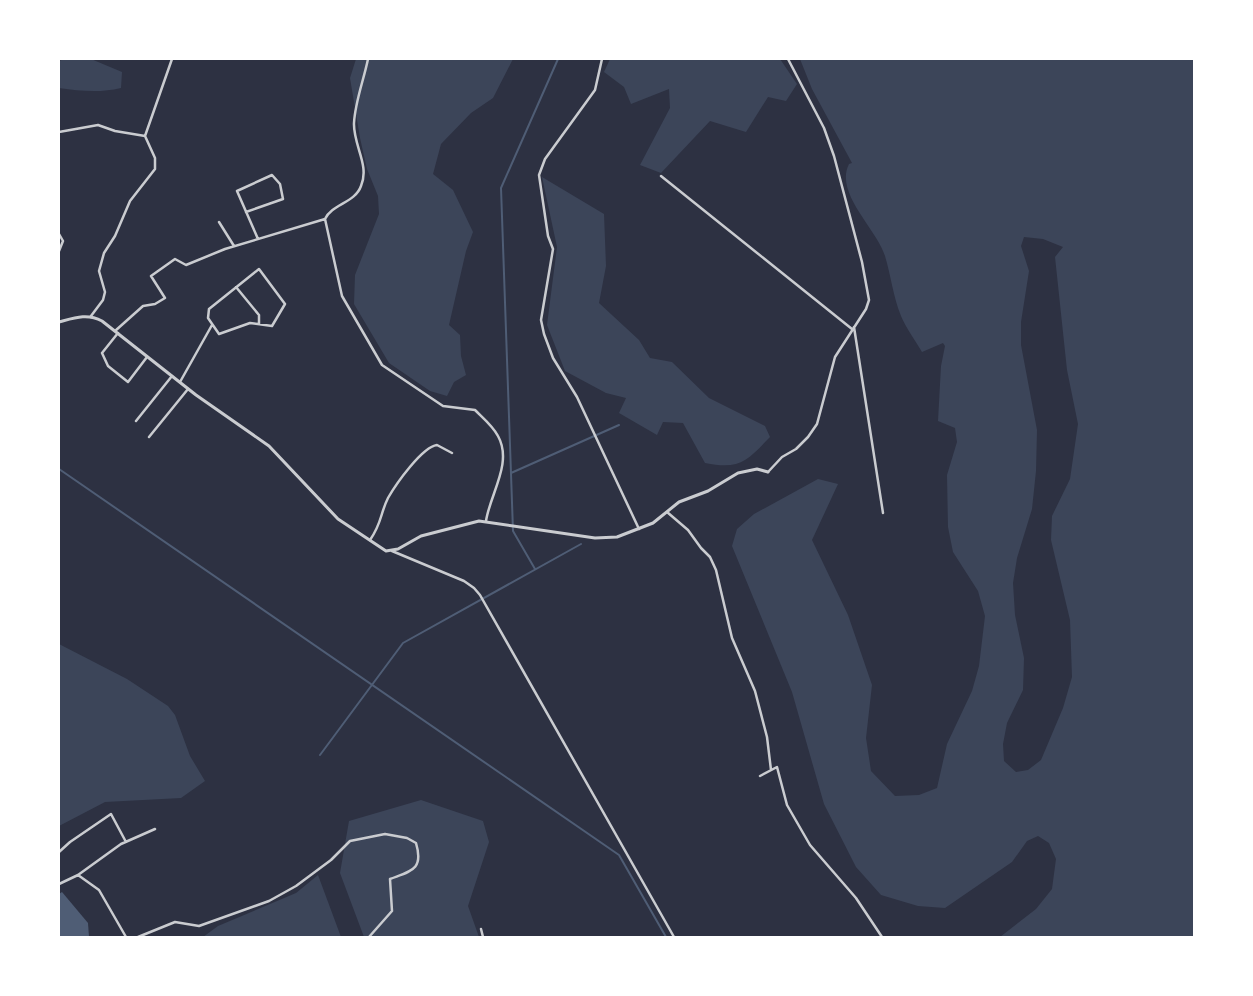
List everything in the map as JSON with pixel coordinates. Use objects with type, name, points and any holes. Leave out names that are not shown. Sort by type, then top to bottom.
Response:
[{"type":"street","points":[[91,316],[103,300],[104,292],[99,270],[104,253],[115,236],[130,202],[155,169],[155,158],[145,136],[172,59]]},
{"type":"street","points":[[148,357],[128,382],[108,366],[102,354],[116,332],[143,306],[155,304],[164,298],[151,276],[175,259],[186,265],[258,239],[325,219],[331,211],[352,199],[360,189],[364,180],[365,170],[356,144],[354,121],[368,59]]},
{"type":"street","points":[[602,59],[595,90],[545,159],[538,175],[548,236],[553,249],[541,320],[553,358],[577,397],[639,529]]},
{"type":"street","points":[[392,551],[421,536],[471,522],[486,521],[606,538],[630,534],[653,523],[679,502],[708,491],[738,473],[757,469],[768,472],[782,457],[796,449],[808,437],[817,424],[835,357],[868,304],[864,271],[834,156],[824,128],[788,59]]},
{"type":"street","points":[[59,132],[98,125],[115,132],[145,136]]},
{"type":"street","points":[[246,212],[283,199],[280,184],[272,175],[237,191],[246,212],[258,239]]},
{"type":"street","points":[[661,176],[853,327],[884,513]]},
{"type":"street","points":[[325,219],[342,296],[382,365],[443,406],[475,410],[498,434],[503,455],[503,466],[488,506],[486,521]]},
{"type":"street","points":[[219,222],[234,247]]},
{"type":"street","points":[[59,234],[62,241],[59,251]]},
{"type":"street","points":[[259,269],[284,304],[272,326],[259,324],[250,322],[219,334],[208,318],[208,309],[259,269]]},
{"type":"street","points":[[236,287],[259,315],[259,324]]},
{"type":"street","points":[[59,322],[82,316],[91,316],[102,321],[172,376],[268,446],[338,519],[380,549],[392,551],[464,580],[474,588],[480,595],[674,937]]},
{"type":"street","points":[[180,382],[212,325]]},
{"type":"street","points":[[136,421],[172,376]]},
{"type":"street","points":[[149,437],[188,388]]},
{"type":"street","points":[[369,541],[380,524],[387,500],[393,490],[427,449],[437,445],[452,454]]},
{"type":"street","points":[[667,512],[688,530],[701,548],[710,556],[716,570],[732,638],[755,691],[767,737],[772,770]]},
{"type":"street","points":[[760,776],[777,767],[787,804],[810,845],[856,898],[882,937]]},
{"type":"street","points":[[59,852],[70,842],[111,814],[126,842]]},
{"type":"street","points":[[59,884],[78,875],[126,842],[155,829]]},
{"type":"street","points":[[138,937],[175,922],[199,926],[268,901],[296,886],[332,860],[350,840],[386,834],[406,838],[416,843],[418,858],[416,868],[411,872],[390,879],[392,911],[369,937]]},
{"type":"street","points":[[78,875],[98,890],[126,937]]},
{"type":"street","points":[[481,929],[483,937]]},
{"type":"shaded area","points":[[64,59],[91,59],[122,72],[121,88],[106,91],[90,91],[59,88],[59,61]]},
{"type":"shaded area","points":[[356,59],[513,59],[493,98],[471,113],[441,144],[433,174],[453,190],[473,232],[466,251],[449,325],[460,335],[461,356],[466,375],[454,382],[447,396],[430,391],[389,363],[354,304],[355,275],[379,214],[378,196],[367,169],[350,78]]},
{"type":"shaded area","points":[[610,59],[780,59],[797,84],[786,101],[768,97],[746,132],[710,121],[661,173],[640,165],[670,108],[669,89],[631,104],[624,87],[604,72]]},
{"type":"shaded area","points":[[800,59],[1194,59],[1194,937],[1000,937],[1036,909],[1052,889],[1056,859],[1049,843],[1038,836],[1027,841],[1012,862],[945,908],[918,906],[881,895],[856,867],[824,804],[792,692],[732,546],[737,529],[754,514],[818,479],[838,484],[812,540],[848,615],[872,685],[866,738],[871,771],[895,796],[919,795],[937,788],[947,744],[972,691],[979,666],[985,616],[978,591],[953,552],[948,527],[947,475],[957,442],[955,428],[938,421],[941,366],[945,346],[943,343],[922,352],[903,320],[881,245],[858,211],[847,187],[846,175],[849,164],[852,163],[812,89]],"holes":[[[1024,237],[1043,239],[1063,247],[1055,257],[1067,370],[1078,424],[1070,479],[1052,516],[1051,540],[1070,620],[1072,677],[1063,708],[1041,760],[1028,770],[1016,772],[1004,761],[1003,744],[1007,723],[1023,690],[1024,658],[1015,615],[1013,583],[1017,558],[1032,509],[1036,471],[1037,430],[1021,345],[1021,322],[1029,271],[1021,246]]]},
{"type":"shaded area","points":[[542,177],[604,214],[606,266],[599,303],[639,340],[650,358],[672,362],[709,398],[765,426],[770,437],[749,458],[742,462],[727,465],[705,463],[683,423],[663,422],[657,435],[619,413],[626,398],[606,393],[565,371],[547,325],[557,247]]},
{"type":"shaded area","points":[[59,644],[127,679],[168,706],[175,715],[190,756],[205,781],[181,798],[105,802],[59,826]]},
{"type":"shaded area","points":[[421,800],[483,821],[489,842],[468,906],[479,937],[364,937],[340,873],[349,821]]},
{"type":"shaded area","points":[[318,875],[341,937],[203,937],[218,926],[296,893]]},
{"type":"shaded area","points":[[62,892],[88,923],[89,937],[59,937],[59,894]]},
{"type":"waterway","points":[[535,569],[513,531],[501,188],[558,59]]},
{"type":"waterway","points":[[511,473],[619,425]]},
{"type":"waterway","points":[[59,469],[619,855],[666,937]]},
{"type":"waterway","points":[[320,755],[403,643],[581,544]]}]
